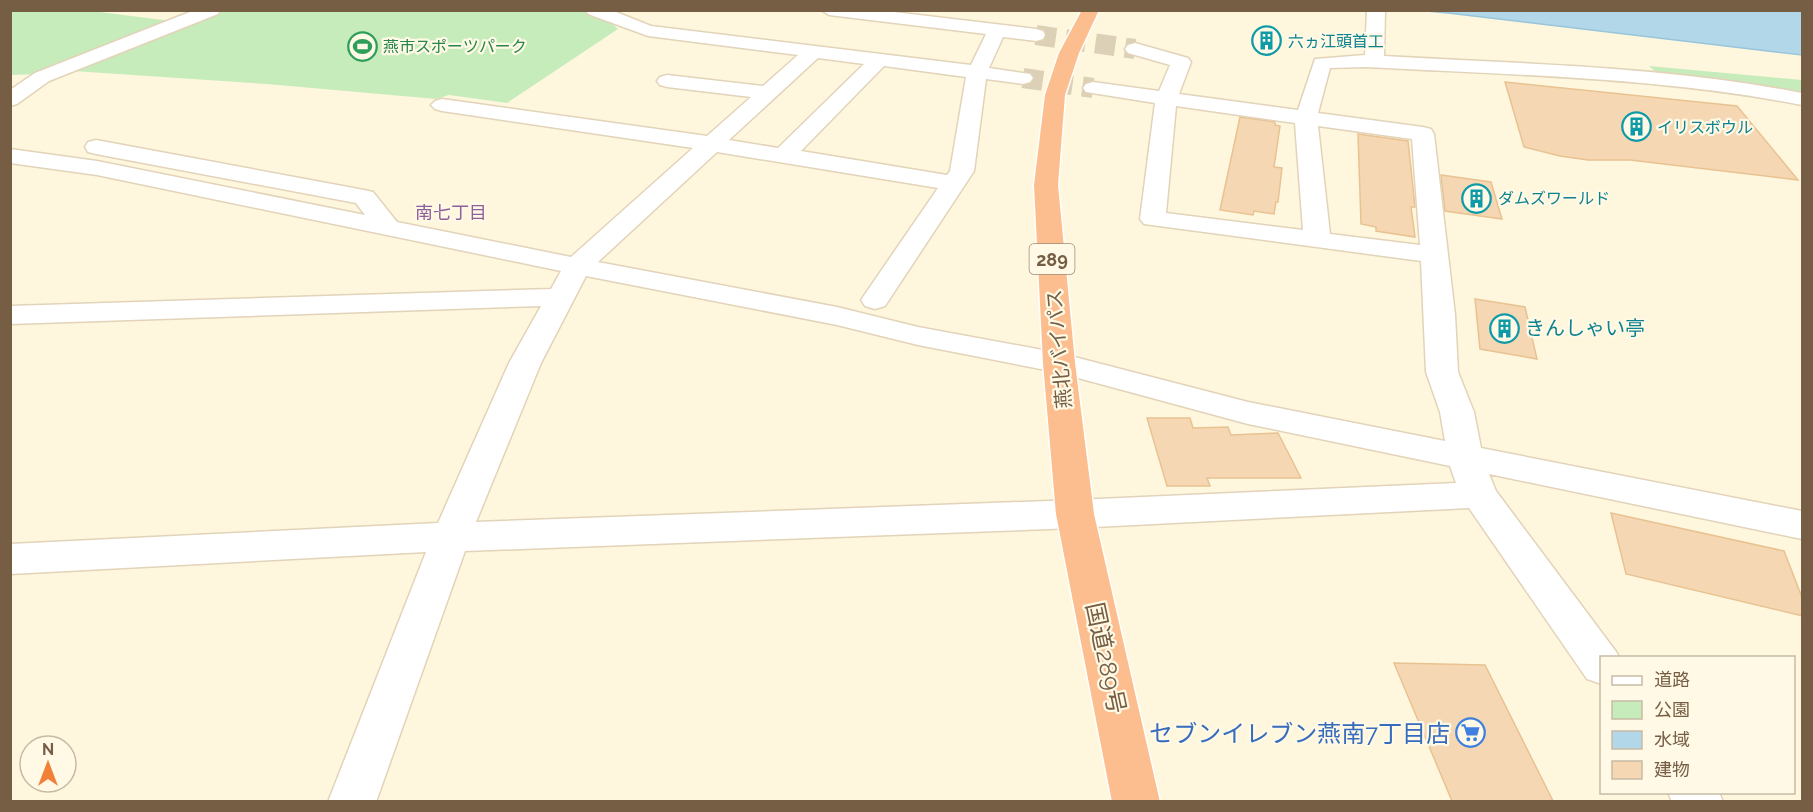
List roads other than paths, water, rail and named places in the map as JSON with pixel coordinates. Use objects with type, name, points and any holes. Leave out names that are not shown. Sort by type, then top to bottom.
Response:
[{"type":"highway","name":"燕北バイパス","points":[[1075,514],[1059,363],[1046,185],[1055,94],[1069,53],[1091,10]]},
{"type":"highway","name":"国道289号","points":[[1075,514],[1136,801]]},
{"type":"street","points":[[10,100],[42,77],[213,10]]},
{"type":"street","points":[[594,10],[648,31],[1023,78]]},
{"type":"street","points":[[829,10],[1036,35]]},
{"type":"street","points":[[1374,62],[1376,10]]},
{"type":"street","points":[[875,300],[962,171],[977,73],[997,30]]},
{"type":"street","points":[[1135,49],[1180,62],[1166,99],[1153,219],[1434,255]]},
{"type":"street","points":[[352,801],[451,537],[525,363],[577,266],[812,53]]},
{"type":"street","points":[[783,156],[878,61]]},
{"type":"street","points":[[1317,240],[1306,119],[1322,63],[1374,62],[1678,80],[1740,87],[1803,99]]},
{"type":"street","points":[[667,81],[768,93]]},
{"type":"street","points":[[1093,88],[1423,134],[1442,372],[1457,412],[1465,458],[1479,495],[1600,663]]},
{"type":"street","points":[[442,105],[712,144],[953,183]]},
{"type":"street","points":[[10,138],[123,150],[364,197],[389,228]]},
{"type":"street","points":[[10,156],[97,168],[577,266],[837,316],[918,336],[1059,363],[1248,413],[1803,525]]},
{"type":"street","points":[[10,175],[111,192],[311,235],[389,228]]},
{"type":"street","points":[[10,315],[560,297]]},
{"type":"street","points":[[10,559],[451,537],[1075,514],[1479,495]]},
{"type":"water","points":[[1426,11],[1802,11],[1802,55],[1448,13]]},
{"type":"tunnel","points":[[1036,35],[1135,49]]},
{"type":"tunnel","points":[[1023,78],[1093,88]]},
{"type":"place","name":"六ヵ江頭首工","points":[[1267,41]]},
{"type":"place","name":"燕市スポーツパーク","points":[[362,46]]},
{"type":"place","name":"イリスボウル","points":[[1636,127]]},
{"type":"place","name":"ダムズワールド","points":[[1477,198]]},
{"type":"place","name":"きんしゃい亭","points":[[1504,328]]},
{"type":"place","name":"セブンイレブン燕南7丁目店","points":[[1471,733]]},
{"type":"district","name":"南七丁目","points":[[451,212]]}]
